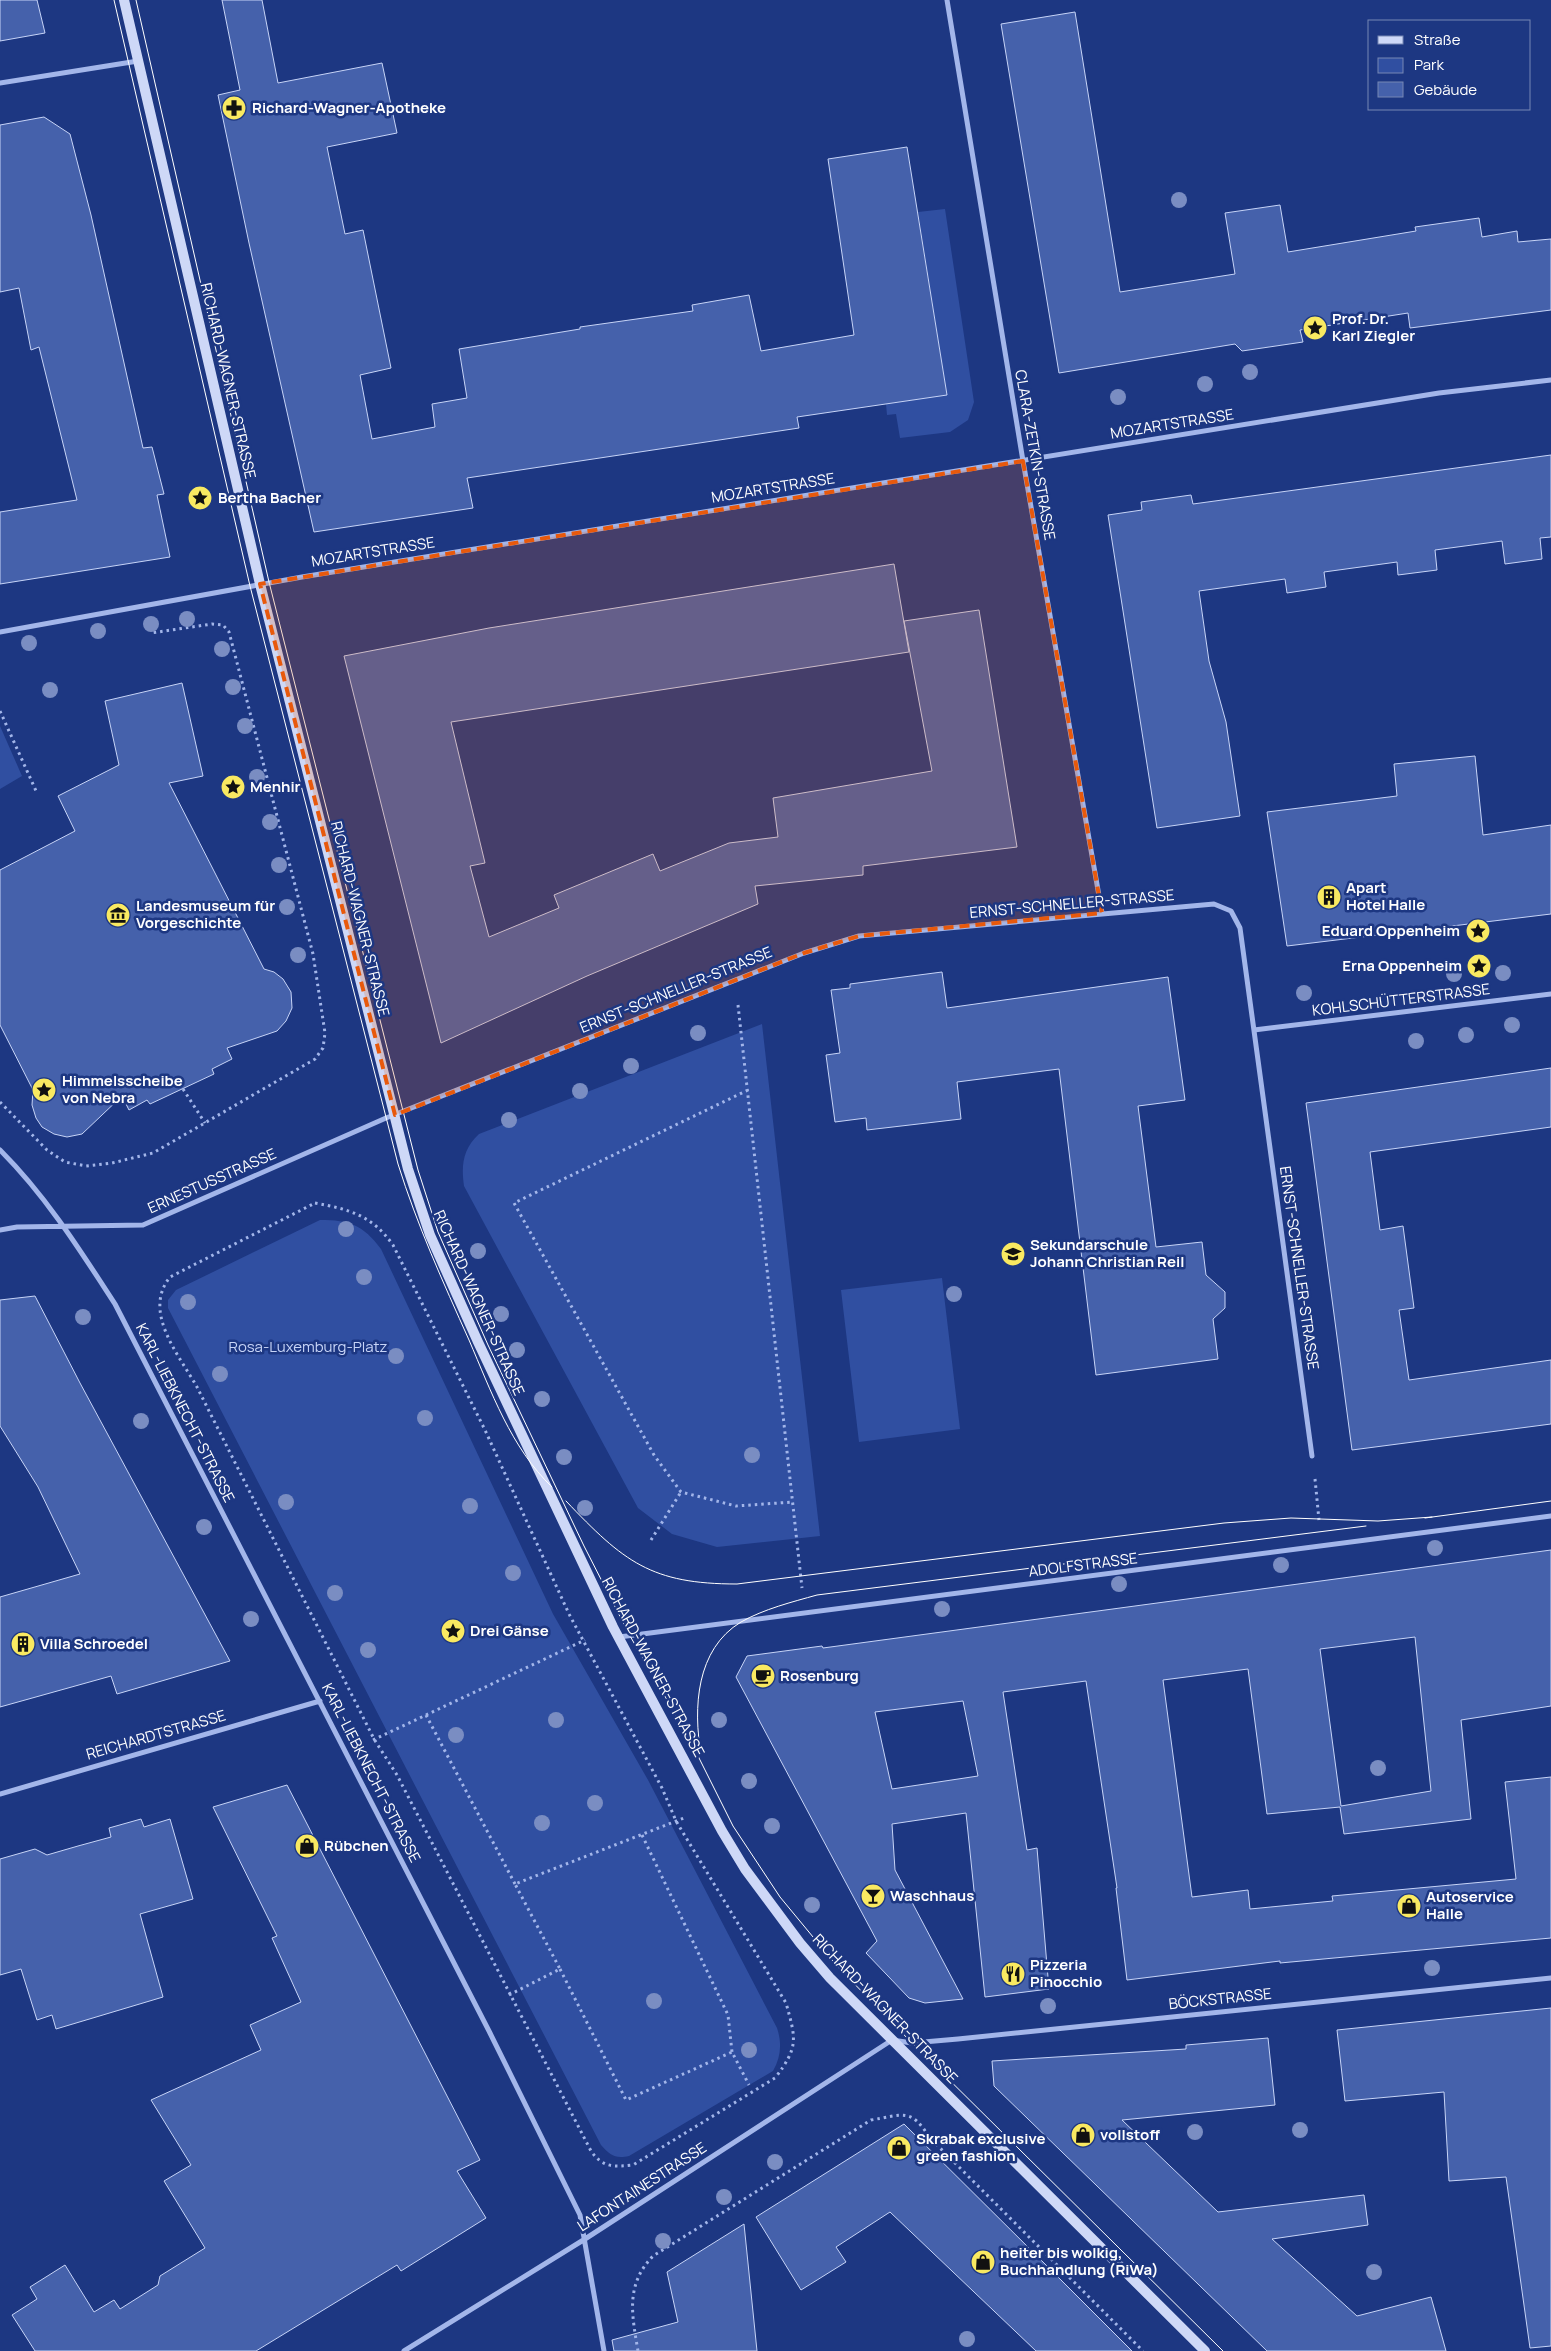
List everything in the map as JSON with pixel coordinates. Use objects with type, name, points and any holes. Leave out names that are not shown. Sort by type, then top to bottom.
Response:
[{"type":"street","name":"RICHARD-WAGNER-STRASSE","points":[[124,0],[260,584],[408,1169],[430,1235],[478,1342],[618,1637],[745,1869],[800,1943],[830,1978],[1205,2351]]},
{"type":"street","name":"CLARA-ZETKIN-STRASSE","points":[[947,0],[1023,461],[1102,913]]},
{"type":"street","points":[[0,83],[138,60]]},
{"type":"street","name":"MOZARTSTRASSE","points":[[0,632],[260,584],[1438,393],[1551,380]]},
{"type":"street","name":"ERNST-SCHNELLER-STRASSE","points":[[395,1115],[804,953],[858,936],[1214,904],[1231,910],[1240,928],[1312,1456]]},
{"type":"street","name":"KOHLSCHÜTTERSTRASSE","points":[[1254,1030],[1551,994]]},
{"type":"street","name":"ERNESTUSSTRASSE","points":[[0,1230],[144,1225],[395,1115]]},
{"type":"street","name":"KARL-LIEBKNECHT-STRASSE","points":[[0,1150],[18,1168],[65,1227],[114,1304],[490,2033],[580,2215],[604,2351]]},
{"type":"street","name":"ADOLFSTRASSE","points":[[618,1637],[1551,1516]]},
{"type":"street","name":"REICHARDTSTRASSE","points":[[0,1794],[320,1701]]},
{"type":"street","name":"BÖCKSTRASSE","points":[[892,2040],[912,2043],[939,2041],[1551,1978]]},
{"type":"street","name":"LAFONTAINESTRASSE","points":[[404,2351],[584,2239],[892,2040]]},
{"type":"path","points":[[0,1102],[47,1150],[65,1162],[86,1166],[153,1153],[315,1059],[323,1048],[325,1033],[313,954],[230,635]]},
{"type":"path","points":[[0,711],[37,793]]},
{"type":"path","points":[[735,980],[806,1614]]},
{"type":"path","points":[[183,1089],[205,1122]]},
{"type":"path","points":[[748,1090],[514,1203],[654,1455],[681,1492],[736,1506],[793,1502]]},
{"type":"path","points":[[314,1203],[364,1216],[384,1232],[392,1245],[485,1430],[569,1614],[662,1788],[676,1821],[786,2003],[795,2035],[790,2059],[775,2078],[633,2165],[614,2167],[598,2161],[591,2151],[551,2070],[509,1995],[401,1783],[374,1739],[201,1395],[166,1333],[161,1320],[159,1302],[161,1287],[170,1277],[314,1203]]},
{"type":"path","points":[[1312,1456],[1323,1546]]},
{"type":"path","points":[[651,1540],[681,1492]]},
{"type":"path","points":[[346,1753],[613,1627]]},
{"type":"path","points":[[426,1715],[516,1884],[626,2100],[732,2052]]},
{"type":"path","points":[[516,1884],[710,1808]]},
{"type":"path","points":[[642,1835],[728,2016],[732,2052],[749,2085]]},
{"type":"path","points":[[509,1995],[560,1969]]},
{"type":"path","points":[[638,2351],[631,2311],[632,2298],[645,2264],[653,2256],[871,2120],[902,2115],[913,2116],[920,2122],[936,2144],[1143,2351]]},
{"type":"highlighted area","points":[[1023,461],[1102,913],[859,936],[804,953],[395,1115],[260,584]]},
{"type":"green space","points":[[945,209],[974,402],[968,420],[950,432],[900,438],[896,414],[887,415],[886,404],[947,395],[918,212]]},
{"type":"green space","points":[[0,726],[22,776],[0,789]]},
{"type":"green space","points":[[762,1024],[820,1536],[717,1547],[672,1534],[638,1508],[464,1186],[463,1164],[469,1146],[479,1134]]},
{"type":"green space","name":"Rosa-Luxemburg-Platz","points":[[320,1220],[340,1221],[362,1229],[381,1249],[553,1614],[648,1780],[777,2028],[780,2050],[773,2071],[629,2156],[620,2157],[613,2155],[601,2145],[168,1308],[168,1300],[176,1290]]},
{"type":"green space","points":[[942,1278],[960,1429],[859,1442],[841,1290]]},
{"type":"building","points":[[0,0],[37,0],[45,33],[0,41]]},
{"type":"building","points":[[222,0],[262,0],[278,83],[382,63],[397,133],[327,147],[345,234],[363,230],[391,368],[360,375],[372,439],[435,427],[432,404],[467,398],[459,349],[580,329],[580,327],[693,311],[692,305],[749,295],[761,351],[854,335],[828,159],[907,147],[947,395],[797,417],[799,428],[467,478],[473,508],[314,532],[218,95],[240,90]]},
{"type":"building","points":[[1075,12],[1120,292],[1235,274],[1225,213],[1280,205],[1288,252],[1416,231],[1415,227],[1479,218],[1482,237],[1517,231],[1518,242],[1551,239],[1551,310],[1410,328],[1408,313],[1300,330],[1303,342],[1242,351],[1235,344],[1059,373],[1001,24]]},
{"type":"building","points":[[44,117],[70,134],[91,215],[143,448],[152,447],[164,494],[157,495],[170,557],[0,584],[0,512],[77,500],[39,347],[31,350],[19,288],[0,292],[0,125]]},
{"type":"building","points":[[1551,455],[1551,537],[1540,538],[1542,559],[1505,564],[1502,541],[1435,550],[1437,570],[1398,575],[1397,562],[1324,572],[1326,587],[1287,593],[1285,579],[1199,591],[1209,661],[1226,722],[1240,816],[1157,828],[1108,515],[1142,510],[1141,502],[1191,495],[1193,504]]},
{"type":"building","points":[[894,564],[909,652],[451,722],[485,863],[470,866],[489,937],[559,908],[554,895],[653,854],[660,871],[729,843],[778,837],[773,798],[932,771],[904,621],[979,610],[1017,847],[863,866],[863,875],[755,886],[758,904],[587,976],[441,1043],[344,656],[489,628]]},
{"type":"building","name":"Landesmuseum für Vorgeschichte","points":[[182,683],[203,776],[169,783],[264,969],[274,972],[283,979],[291,992],[292,1008],[286,1021],[277,1031],[227,1048],[232,1059],[212,1069],[214,1074],[150,1104],[147,1100],[129,1110],[122,1096],[82,1134],[67,1137],[54,1134],[42,1127],[36,1118],[32,1105],[33,1090],[0,1025],[0,870],[75,831],[58,796],[119,765],[105,701]]},
{"type":"building","points":[[1475,756],[1483,835],[1551,825],[1551,914],[1287,946],[1267,812],[1397,796],[1394,764]]},
{"type":"building","points":[[942,972],[947,1008],[1168,977],[1185,1100],[1138,1106],[1156,1247],[1202,1242],[1206,1275],[1225,1292],[1225,1308],[1213,1319],[1218,1359],[1096,1375],[1059,1069],[957,1082],[961,1119],[867,1130],[866,1118],[835,1122],[826,1055],[840,1053],[831,990],[850,988],[850,984]]},
{"type":"building","points":[[1551,1068],[1551,1127],[1370,1152],[1380,1230],[1403,1226],[1414,1308],[1399,1310],[1409,1380],[1551,1360],[1551,1424],[1352,1450],[1306,1103]]},
{"type":"building","points":[[35,1296],[230,1661],[117,1694],[111,1676],[0,1707],[0,1597],[80,1574],[38,1487],[0,1426],[0,1300]]},
{"type":"building","points":[[1551,1550],[1551,1706],[1461,1720],[1471,1819],[1344,1834],[1340,1807],[1267,1814],[1248,1669],[1163,1680],[1192,1897],[1248,1890],[1250,1909],[1333,1901],[1332,1896],[1516,1879],[1505,1782],[1551,1777],[1551,1938],[1280,1963],[1280,1961],[1127,1980],[1117,1888],[1086,1681],[1003,1692],[1027,1850],[1037,1848],[1049,1989],[985,1997],[966,1813],[892,1824],[895,1870],[963,1999],[925,2003],[909,1998],[866,1953],[877,1941],[736,1677],[747,1656],[822,1646],[823,1648]],"holes":[[[1415,1637],[1431,1791],[1341,1806],[1320,1649]],[[963,1701],[978,1776],[892,1789],[875,1712]]]},
{"type":"building","points":[[287,1785],[480,2160],[457,2171],[486,2218],[401,2271],[397,2265],[256,2351],[35,2351],[12,2315],[37,2299],[30,2287],[65,2265],[94,2312],[114,2300],[120,2309],[158,2285],[160,2276],[205,2248],[164,2181],[191,2165],[151,2100],[261,2050],[250,2025],[301,2002],[272,1938],[277,1936],[213,1807]]},
{"type":"building","points":[[141,1819],[144,1827],[170,1819],[193,1899],[140,1914],[163,1997],[56,2029],[52,2015],[37,2020],[21,1969],[0,1975],[0,1859],[35,1849],[47,1855],[111,1837],[109,1828]]},
{"type":"building","points":[[1551,2008],[1551,2346],[1530,2348],[1506,2177],[1449,2181],[1444,2092],[1345,2101],[1337,2030]]},
{"type":"building","points":[[1268,2038],[1275,2105],[1122,2120],[1218,2212],[1364,2195],[1368,2225],[1272,2239],[1357,2316],[1431,2297],[1446,2351],[1267,2351],[994,2086],[992,2061],[1186,2049],[1186,2045]]},
{"type":"building","points":[[904,2124],[1132,2351],[1036,2351],[890,2212],[836,2247],[846,2262],[801,2290],[756,2217]]},
{"type":"building","points":[[744,2224],[757,2351],[614,2351],[612,2340],[678,2322],[667,2272]]},
{"type":"tram line","points":[[114,0],[250,586],[398,1164],[413,1209],[431,1253],[503,1418],[525,1455],[552,1487]]},
{"type":"tram line","points":[[136,0],[269,582],[418,1170],[438,1232],[488,1345],[584,1546],[630,1636],[688,1736],[733,1826],[780,1897],[837,1966],[912,2043],[1223,2351]]},
{"type":"tram line","points":[[566,1501],[605,1540],[641,1565],[660,1574],[682,1580],[737,1584],[1224,1523],[1291,1518],[1378,1521],[1432,1517]]},
{"type":"tram line","points":[[1425,1518],[1551,1501]]},
{"type":"tram line","points":[[701,1754],[698,1699],[706,1664],[726,1634],[741,1622],[778,1606],[817,1595],[1366,1526]]},
{"type":"place","name":"Richard-Wagner-Apotheke","points":[[234,108]]},
{"type":"place","name":"Prof. Dr. Karl Ziegler","points":[[1315,328]]},
{"type":"place","name":"Bertha Bacher","points":[[200,498]]},
{"type":"place","name":"Menhir","points":[[233,787]]},
{"type":"place","name":"Apart Hotel Halle","points":[[1329,897]]},
{"type":"place","name":"Landesmuseum für Vorgeschichte","points":[[118,915]]},
{"type":"place","name":"Eduard Oppenheim","points":[[1478,931]]},
{"type":"place","name":"Erna Oppenheim","points":[[1479,966]]},
{"type":"place","name":"Himmelsscheibe von Nebra","points":[[44,1090]]},
{"type":"place","name":"Sekundarschule Johann Christian Reil","points":[[1013,1254]]},
{"type":"place","name":"Drei Gänse","points":[[453,1631]]},
{"type":"place","name":"Villa Schroedel","points":[[23,1644]]},
{"type":"place","name":"Rosenburg","points":[[763,1676]]},
{"type":"place","name":"Rübchen","points":[[307,1846]]},
{"type":"place","name":"Waschhaus","points":[[873,1896]]},
{"type":"place","name":"Autoservice Halle","points":[[1409,1906]]},
{"type":"place","name":"Pizzeria Pinocchio","points":[[1013,1974]]},
{"type":"place","name":"vollstoff","points":[[1083,2135]]},
{"type":"place","name":"Skrabak exclusive green fashion","points":[[899,2148]]},
{"type":"place","name":"heiter bis wolkig, Buchhandlung (RiWa)","points":[[983,2262]]}]
